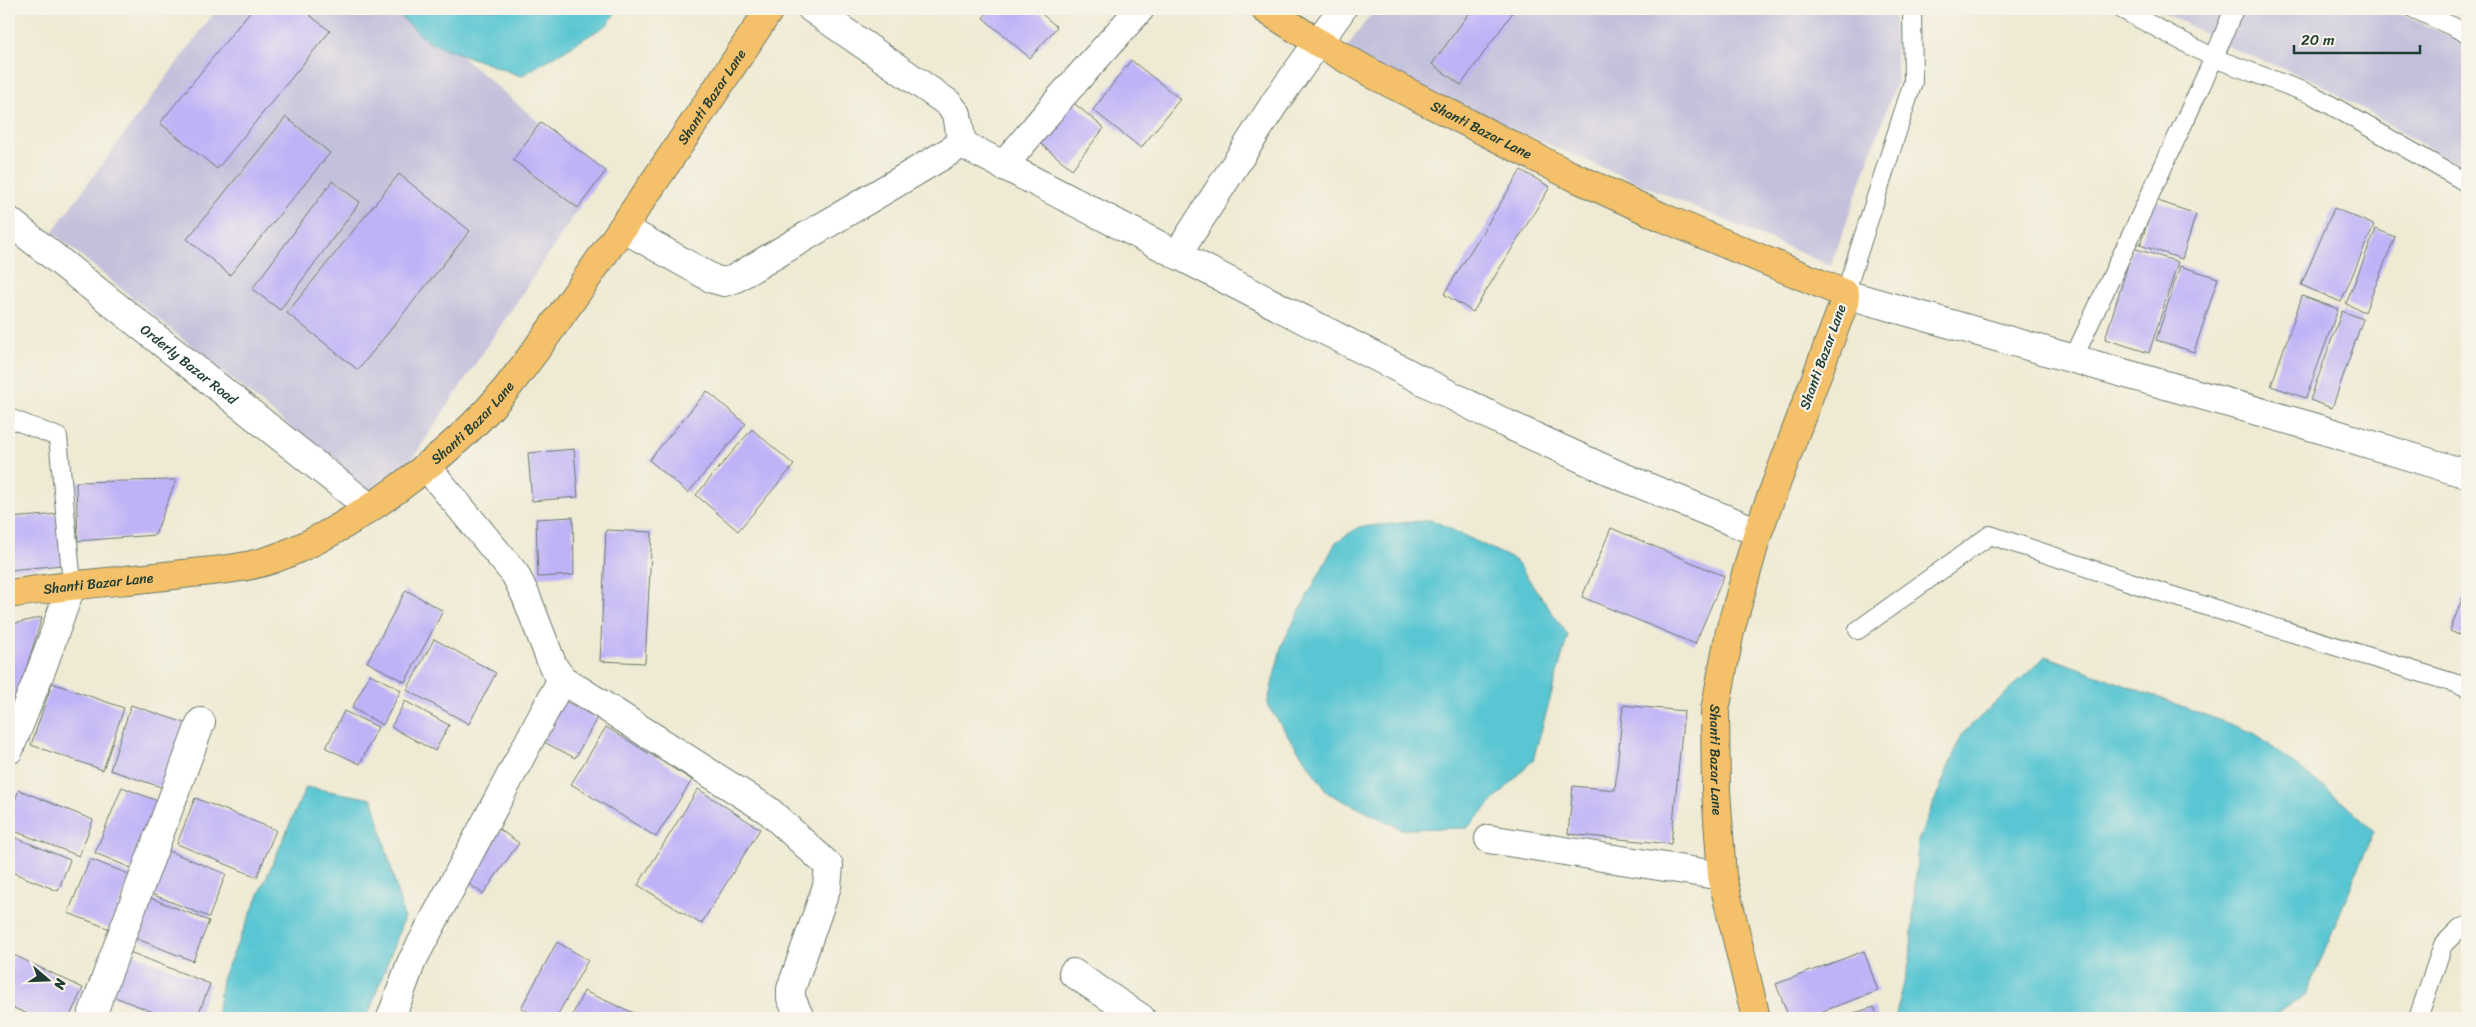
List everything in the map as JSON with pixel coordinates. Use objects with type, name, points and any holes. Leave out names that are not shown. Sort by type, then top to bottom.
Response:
[{"type":"main road","name":"Shanti Bazar Lane","points":[[9,594],[72,584],[227,569],[271,560],[318,540],[370,508],[426,466],[467,430],[505,390],[623,228],[770,9]]},
{"type":"main road","name":"Shanti Bazar Lane","points":[[1266,9],[1316,42],[1452,116],[1568,174],[1664,218],[1845,294],[1844,303],[1758,532],[1730,631],[1715,711],[1716,792],[1722,876],[1756,1018]]},
{"type":"street","points":[[812,9],[948,104],[957,114],[962,144]]},
{"type":"street","points":[[1003,166],[1061,97],[1140,9]]},
{"type":"street","points":[[1177,255],[1316,42],[1342,9]]},
{"type":"street","points":[[623,228],[713,279],[724,282],[734,279],[962,144]]},
{"type":"street","points":[[962,144],[1507,424],[1618,475],[1758,532]]},
{"type":"street","name":"Orderly Bazar Road","points":[[9,220],[370,508]]},
{"type":"street","points":[[1845,294],[2467,474]]},
{"type":"street","points":[[426,466],[515,574],[526,596],[553,666],[562,680],[769,811],[829,866],[827,886],[791,989],[790,998],[800,1018]]},
{"type":"street","points":[[9,750],[42,668],[72,584]]},
{"type":"street","points":[[390,1018],[411,963],[562,680]]},
{"type":"street","points":[[91,1018],[201,722]]},
{"type":"street","points":[[1488,839],[1722,876]]},
{"type":"street","points":[[1073,973],[1141,1018]]},
{"type":"lane","points":[[1845,294],[1913,82],[1912,9]]},
{"type":"lane","points":[[2121,9],[2214,58],[2313,95],[2467,183]]},
{"type":"lane","points":[[2073,359],[2214,58],[2234,9]]},
{"type":"lane","points":[[2414,9],[2467,33]]},
{"type":"lane","points":[[9,418],[58,438],[72,584]]},
{"type":"lane","points":[[1858,630],[1990,536],[2154,590],[2467,687]]},
{"type":"lane","points":[[2418,1018],[2443,945],[2460,928],[2467,926]]},
{"type":"shaded area","points":[[217,9],[406,9],[601,175],[383,503],[52,232]]},
{"type":"shaded area","points":[[1375,9],[1894,9],[1897,80],[1831,266],[1341,55]]},
{"type":"shaded area","points":[[2158,9],[2389,9],[2467,44],[2467,171],[2317,82],[2238,51]]},
{"type":"water","points":[[393,9],[618,9],[607,25],[521,76],[428,42]]},
{"type":"water","points":[[1432,520],[1515,560],[1568,635],[1533,760],[1467,828],[1401,829],[1328,793],[1267,705],[1282,644],[1336,542],[1359,527]]},
{"type":"water","points":[[2046,656],[2254,733],[2340,800],[2374,831],[2306,995],[2270,1018],[1895,1018],[1910,960],[1918,841],[1962,734]]},
{"type":"water","points":[[306,787],[373,799],[404,918],[367,1018],[217,1018],[222,979]]},
{"type":"building","points":[[252,9],[302,9],[330,31],[217,169],[160,123]]},
{"type":"building","points":[[990,9],[1036,9],[1057,27],[1030,58],[983,18]]},
{"type":"building","points":[[1472,9],[1508,9],[1513,12],[1461,85],[1432,64]]},
{"type":"building","points":[[1131,60],[1180,99],[1141,148],[1093,110]]},
{"type":"building","points":[[1070,100],[1104,128],[1072,169],[1037,141]]},
{"type":"building","points":[[286,117],[330,153],[230,275],[187,239]]},
{"type":"building","points":[[541,122],[606,171],[578,208],[513,160]]},
{"type":"building","points":[[1521,170],[1550,187],[1473,312],[1444,294]]},
{"type":"building","points":[[399,174],[470,231],[358,370],[287,313]]},
{"type":"building","points":[[332,181],[360,202],[280,310],[252,289]]},
{"type":"building","points":[[2155,200],[2196,214],[2182,259],[2140,245]]},
{"type":"building","points":[[2334,208],[2374,225],[2341,302],[2301,285]]},
{"type":"building","points":[[2376,229],[2395,237],[2365,312],[2346,304]]},
{"type":"building","points":[[2133,248],[2178,262],[2149,353],[2105,339]]},
{"type":"building","points":[[2180,266],[2218,278],[2194,352],[2156,340]]},
{"type":"building","points":[[2302,296],[2338,309],[2306,398],[2271,386]]},
{"type":"building","points":[[2342,311],[2363,319],[2332,408],[2310,400]]},
{"type":"building","points":[[707,391],[746,424],[688,493],[649,460]]},
{"type":"building","points":[[752,429],[794,465],[738,531],[696,495]]},
{"type":"building","points":[[574,449],[578,497],[532,501],[528,453]]},
{"type":"building","points":[[176,480],[155,535],[78,541],[76,482]]},
{"type":"building","points":[[59,514],[63,565],[9,570],[9,518]]},
{"type":"building","points":[[573,517],[574,575],[538,577],[536,519]]},
{"type":"building","points":[[1611,528],[1724,576],[1695,644],[1582,597]]},
{"type":"building","points":[[606,530],[652,532],[645,663],[600,661]]},
{"type":"building","points":[[2467,586],[2467,638],[2450,631]]},
{"type":"building","points":[[406,590],[443,611],[405,682],[367,662]]},
{"type":"building","points":[[42,617],[13,712],[9,711],[9,625]]},
{"type":"building","points":[[434,639],[496,673],[469,724],[407,690]]},
{"type":"building","points":[[370,674],[401,690],[383,725],[352,708]]},
{"type":"building","points":[[52,683],[124,708],[103,770],[31,745]]},
{"type":"building","points":[[560,698],[597,718],[575,758],[538,739]]},
{"type":"building","points":[[405,701],[449,725],[435,751],[391,727]]},
{"type":"building","points":[[131,705],[191,725],[170,790],[110,770]]},
{"type":"building","points":[[1623,705],[1684,711],[1671,844],[1568,834],[1573,786],[1615,790]]},
{"type":"building","points":[[344,711],[378,727],[360,764],[326,748]]},
{"type":"building","points":[[606,727],[692,780],[656,837],[571,784]]},
{"type":"building","points":[[122,787],[165,804],[138,871],[95,853]]},
{"type":"building","points":[[698,789],[760,829],[701,924],[638,885]]},
{"type":"building","points":[[19,790],[93,820],[79,856],[9,829],[9,815]]},
{"type":"building","points":[[195,798],[276,830],[257,877],[177,844]]},
{"type":"building","points":[[496,827],[519,843],[483,894],[460,877]]},
{"type":"building","points":[[9,835],[70,860],[58,891],[9,871]]},
{"type":"building","points":[[161,848],[226,874],[209,917],[144,891]]},
{"type":"building","points":[[90,859],[131,875],[110,929],[68,913]]},
{"type":"building","points":[[143,895],[209,921],[193,961],[127,935]]},
{"type":"building","points":[[557,942],[588,960],[556,1018],[539,1018],[521,1008]]},
{"type":"building","points":[[127,951],[210,984],[197,1018],[168,1018],[110,995]]},
{"type":"building","points":[[1864,951],[1878,991],[1804,1018],[1789,1018],[1776,984]]},
{"type":"building","points":[[14,955],[83,988],[69,1018],[37,1018],[9,1006],[9,966]]},
{"type":"building","points":[[584,991],[645,1018],[571,1018]]},
{"type":"building","points":[[1874,1007],[1878,1018],[1838,1018]]}]
